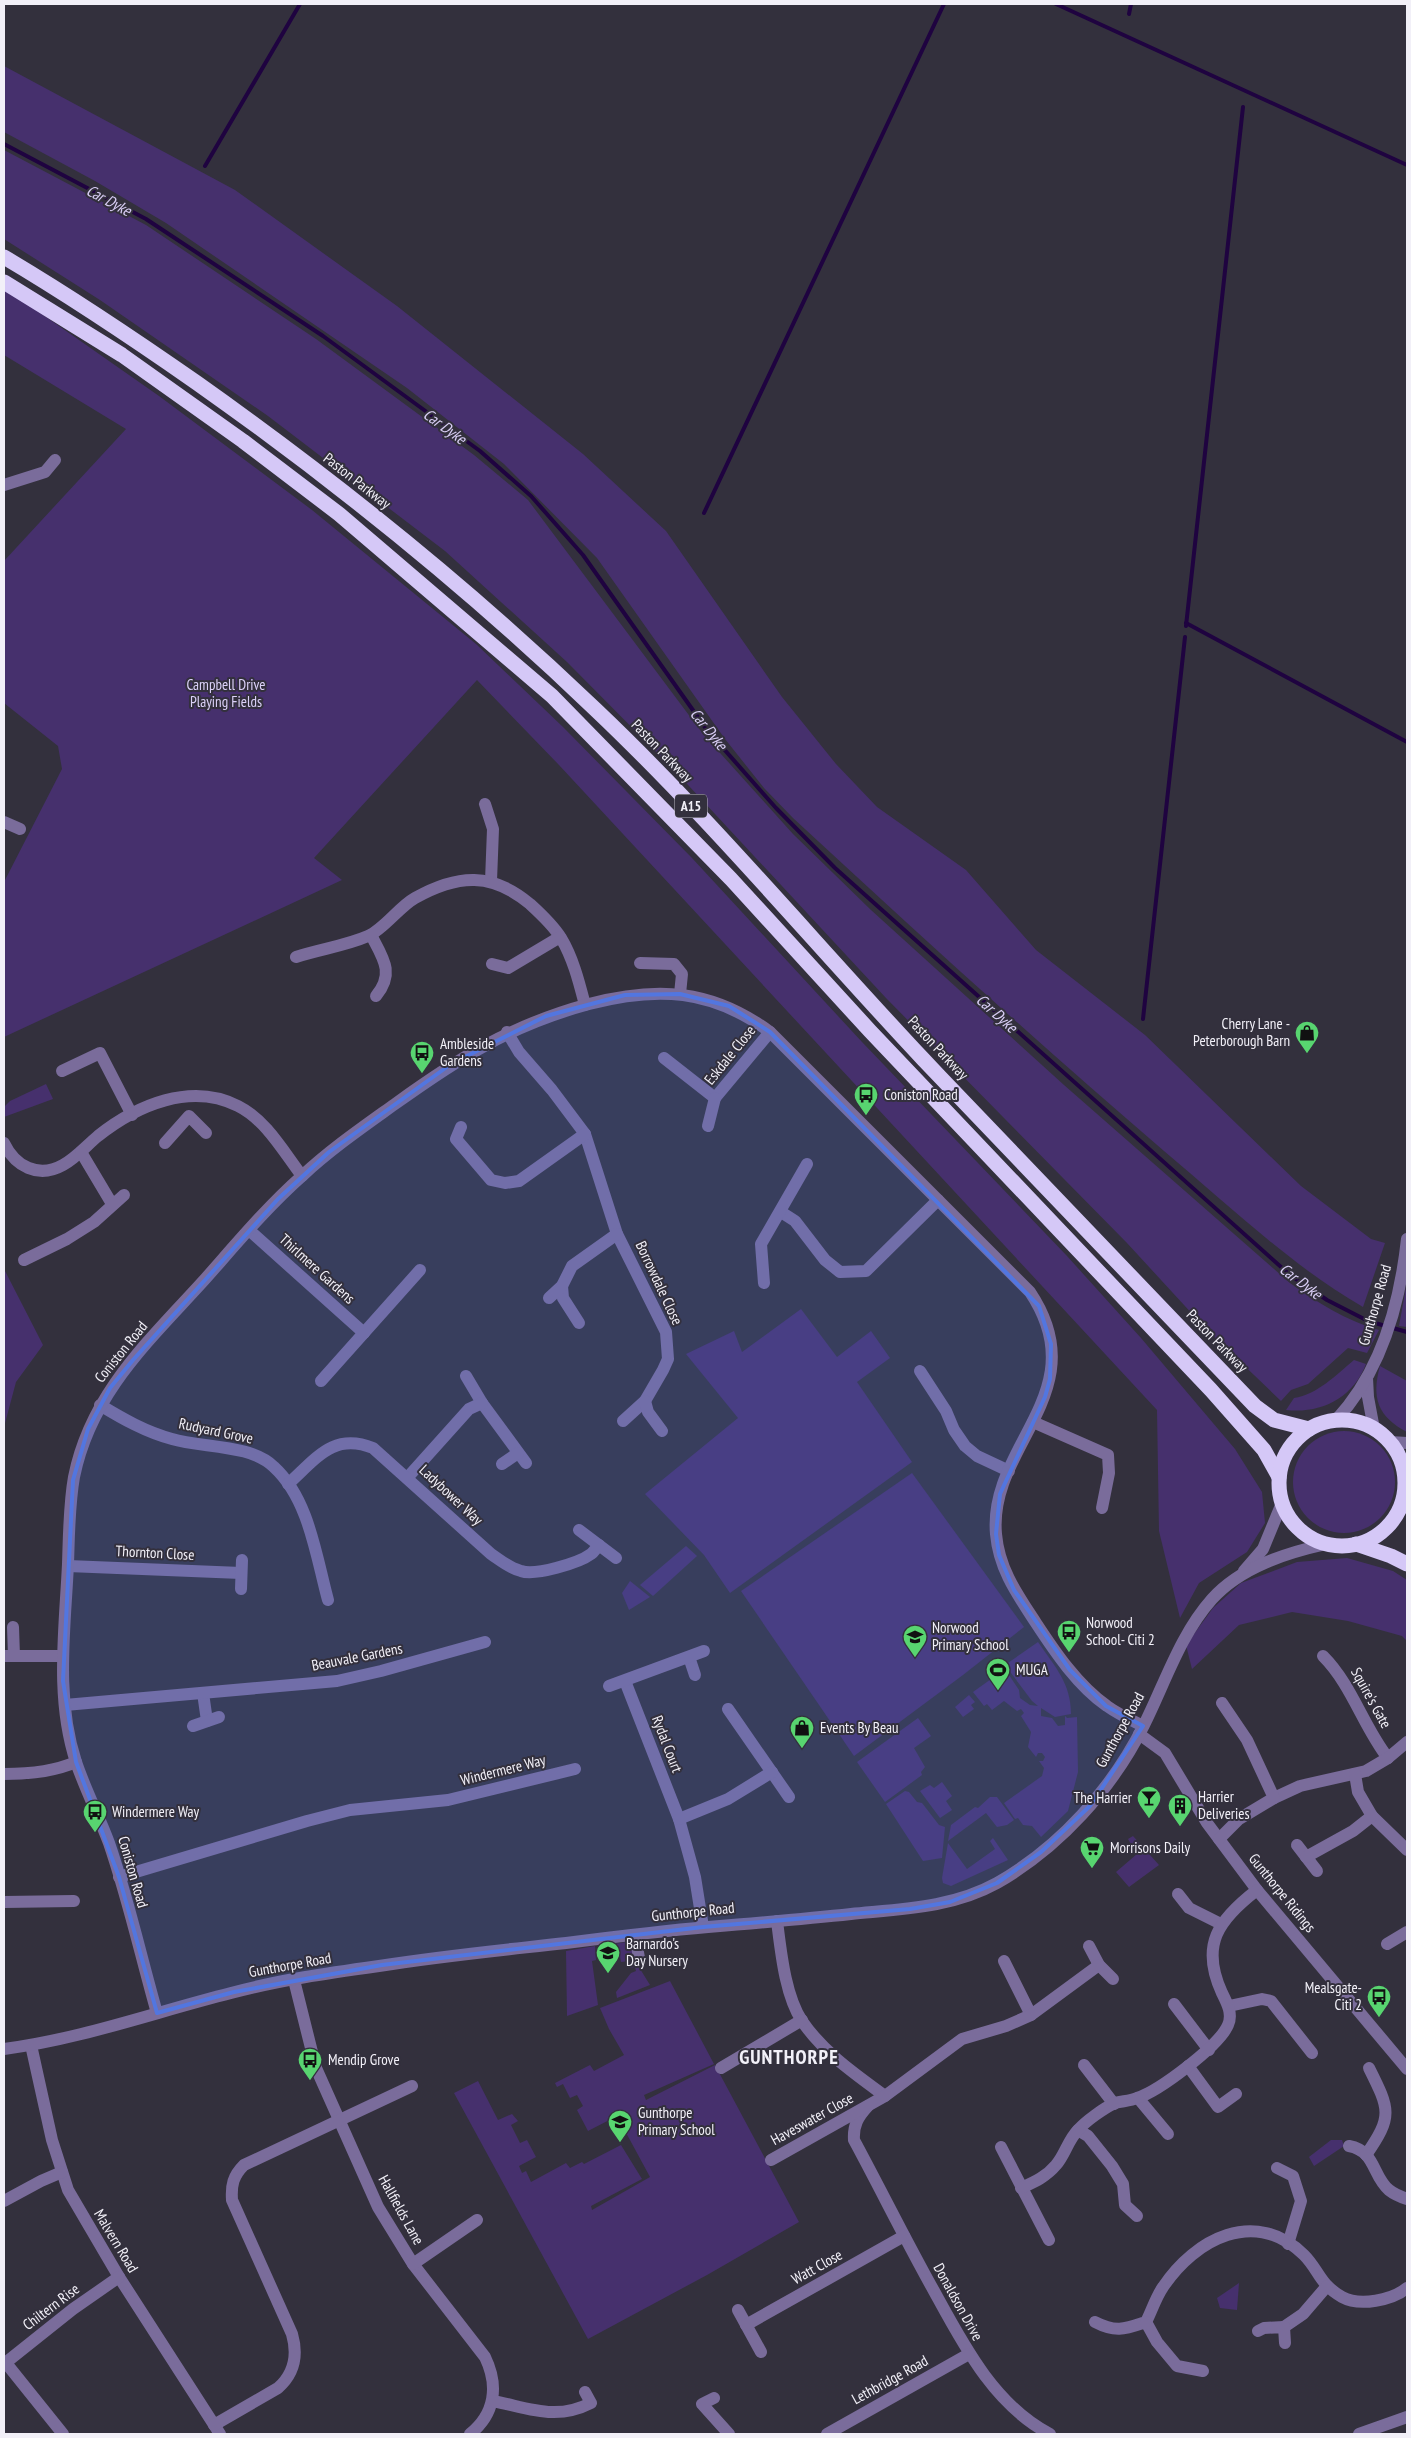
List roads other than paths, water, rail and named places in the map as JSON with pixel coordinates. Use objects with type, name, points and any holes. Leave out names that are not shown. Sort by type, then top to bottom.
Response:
[{"type":"highway","name":"Paston Parkway","points":[[4,257],[132,337],[251,421],[365,508],[487,610],[596,710],[689,804],[921,1057],[1255,1406],[1274,1420],[1309,1429]]},
{"type":"highway","name":"A15","points":[[4,282],[122,355],[243,441],[338,514],[552,696],[730,879],[870,1031],[1211,1390],[1264,1450],[1279,1477]]},
{"type":"highway","points":[[1336,1420],[1352,1421],[1374,1429],[1390,1442],[1401,1461],[1406,1491],[1390,1524],[1375,1536],[1356,1544],[1341,1546],[1326,1544],[1307,1536],[1286,1513],[1282,1503],[1279,1477],[1288,1450],[1309,1429],[1336,1420]]},
{"type":"highway","points":[[1356,1544],[1391,1556],[1407,1564]]},
{"type":"street","points":[[4,485],[45,472],[56,460]]},
{"type":"street","points":[[486,804],[493,829],[491,881]]},
{"type":"street","points":[[4,822],[20,829]]},
{"type":"street","points":[[296,957],[370,935],[414,898],[435,889],[473,879],[491,881],[513,891],[525,900],[543,915],[560,937],[575,968],[585,1005]]},
{"type":"street","points":[[370,935],[386,968],[385,986],[376,996]]},
{"type":"street","points":[[492,964],[508,968],[560,937]]},
{"type":"street","points":[[640,962],[674,964],[682,974],[680,994]]},
{"type":"street","name":"Coniston Road","points":[[157,2013],[119,1877],[102,1824],[76,1762],[65,1705],[63,1656],[73,1480],[88,1429],[110,1388],[133,1360],[248,1230],[302,1176],[336,1147],[451,1064],[507,1032],[546,1016],[624,995],[656,992],[680,994],[729,1006],[749,1016],[770,1032],[1030,1292],[1039,1306],[1051,1344],[1052,1364],[1046,1397],[1009,1471],[1000,1494],[996,1512],[996,1534],[1004,1574],[1039,1628],[1086,1688],[1106,1706],[1141,1730]]},
{"type":"street","name":"Borrowdale Close","points":[[507,1032],[519,1052],[552,1090],[585,1134],[618,1234],[666,1332],[668,1359],[645,1401],[623,1421]]},
{"type":"street","name":"Eskdale Close","points":[[708,1126],[715,1098],[770,1032]]},
{"type":"street","points":[[62,1071],[100,1054],[132,1115]]},
{"type":"street","name":"Eskdale Close","points":[[664,1058],[715,1098]]},
{"type":"street","points":[[4,1143],[15,1160],[28,1169],[45,1171],[62,1166],[100,1135],[132,1115],[168,1098],[185,1095],[219,1098],[240,1106],[260,1120],[302,1176]]},
{"type":"street","points":[[185,1095],[188,1116],[206,1133]]},
{"type":"street","points":[[165,1143],[188,1116]]},
{"type":"street","points":[[461,1127],[456,1139],[461,1146],[491,1180],[505,1183],[519,1181],[585,1134]]},
{"type":"street","points":[[81,1152],[112,1204]]},
{"type":"street","points":[[764,1283],[761,1244],[807,1164]]},
{"type":"street","points":[[24,1260],[67,1239],[94,1222],[124,1195]]},
{"type":"street","points":[[781,1212],[795,1221],[826,1260],[840,1272],[866,1271],[938,1200]]},
{"type":"street","name":"Thirlmere Gardens","points":[[248,1230],[364,1333]]},
{"type":"street","name":"Borrowdale Close","points":[[548,1298],[562,1286],[572,1266],[618,1234]]},
{"type":"street","name":"Gunthorpe Road","points":[[1336,1420],[1354,1399],[1367,1378],[1382,1344],[1404,1268],[1407,1239]]},
{"type":"street","points":[[320,1381],[420,1270]]},
{"type":"street","points":[[562,1286],[563,1298],[579,1323]]},
{"type":"street","points":[[920,1371],[946,1411],[954,1430],[965,1446],[978,1456],[1009,1471]]},
{"type":"street","points":[[466,1376],[482,1403],[522,1458],[502,1464]]},
{"type":"street","name":"Gunthorpe Road","points":[[1367,1378],[1368,1397],[1374,1429]]},
{"type":"street","points":[[645,1401],[652,1418],[662,1431]]},
{"type":"street","points":[[408,1477],[469,1409],[482,1403]]},
{"type":"street","name":"Rudyard Grove","points":[[100,1405],[153,1433],[175,1440],[232,1450],[262,1458],[274,1466],[288,1484],[304,1516],[328,1600]]},
{"type":"street","points":[[1033,1422],[1108,1455],[1109,1473],[1102,1508]]},
{"type":"street","points":[[1390,1442],[1407,1443]]},
{"type":"street","name":"Ladybower Way","points":[[288,1484],[328,1448],[337,1443],[362,1443],[373,1448],[408,1477],[491,1554],[522,1572],[535,1572],[580,1560],[591,1554],[599,1545]]},
{"type":"street","name":"Gunthorpe Road","points":[[4,2048],[32,2045],[234,1992],[294,1980],[449,1956],[703,1927],[910,1909],[945,1903],[974,1894],[997,1883],[1041,1852],[1090,1806],[1105,1788],[1141,1730],[1182,1643],[1196,1620],[1214,1598],[1238,1578],[1263,1549],[1282,1503]]},
{"type":"street","points":[[579,1530],[616,1558]]},
{"type":"street","name":"Gunthorpe Road","points":[[1238,1578],[1285,1554],[1326,1544]]},
{"type":"street","name":"Thornton Close","points":[[68,1566],[242,1567],[241,1588]]},
{"type":"street","points":[[13,1628],[9,1656],[63,1656]]},
{"type":"street","name":"Beauvale Gardens","points":[[65,1705],[337,1681],[381,1671],[484,1642]]},
{"type":"street","points":[[609,1686],[704,1651]]},
{"type":"street","name":"Squire's Gate","points":[[1323,1656],[1341,1676],[1361,1717],[1388,1758]]},
{"type":"street","points":[[689,1657],[695,1675]]},
{"type":"street","name":"Rydal Court","points":[[625,1681],[679,1819],[695,1877],[703,1927]]},
{"type":"street","points":[[193,1726],[213,1719],[203,1693]]},
{"type":"street","points":[[1222,1703],[1247,1740],[1274,1798]]},
{"type":"street","points":[[728,1709],[789,1797]]},
{"type":"street","name":"Gunthorpe Ridings","points":[[1141,1730],[1165,1754],[1207,1823],[1257,1890],[1407,2068]]},
{"type":"street","points":[[1219,1839],[1239,1820],[1274,1798],[1300,1786],[1366,1772],[1388,1758],[1407,1742]]},
{"type":"street","points":[[4,1774],[40,1772],[62,1768],[76,1762]]},
{"type":"street","name":"Windermere Way","points":[[119,1877],[341,1812],[448,1800],[575,1769]]},
{"type":"street","points":[[679,1819],[728,1798],[772,1772]]},
{"type":"street","points":[[1355,1774],[1358,1792],[1372,1816],[1407,1850]]},
{"type":"street","points":[[1306,1857],[1352,1831],[1372,1816]]},
{"type":"street","points":[[1297,1845],[1317,1871]]},
{"type":"street","points":[[1021,2188],[1040,2179],[1056,2165],[1066,2146],[1078,2130],[1114,2104],[1138,2098],[1188,2066],[1220,2040],[1229,2024],[1229,2006],[1212,1970],[1212,1954],[1221,1924],[1235,1908],[1257,1890]]},
{"type":"street","points":[[1178,1894],[1189,1908],[1221,1924]]},
{"type":"street","points":[[4,1902],[74,1901]]},
{"type":"street","name":"Haveswater Close","points":[[776,1921],[782,1963],[802,2020],[824,2046],[849,2070],[885,2096]]},
{"type":"street","points":[[1387,1944],[1407,1932]]},
{"type":"street","points":[[635,1935],[639,1958]]},
{"type":"street","points":[[1089,1946],[1099,1965],[1113,1979]]},
{"type":"street","points":[[1004,1961],[1031,2015]]},
{"type":"street","name":"Haveswater Close","points":[[771,2160],[885,2096],[910,2080],[938,2055],[972,2034],[1006,2026],[1031,2015],[1099,1965]]},
{"type":"street","name":"Hallfields Lane","points":[[294,1980],[316,2068],[378,2207],[413,2264],[485,2358],[491,2370],[493,2401]]},
{"type":"street","points":[[1229,2006],[1262,1999],[1271,2000],[1312,2053]]},
{"type":"street","points":[[1174,2004],[1209,2050]]},
{"type":"street","points":[[721,2068],[802,2020]]},
{"type":"street","name":"Malvern Road","points":[[32,2045],[52,2140],[76,2207],[217,2430]]},
{"type":"street","points":[[1084,2065],[1114,2104]]},
{"type":"street","points":[[1188,2066],[1218,2107],[1236,2094]]},
{"type":"street","points":[[1366,2155],[1383,2130],[1386,2116],[1384,2098],[1369,2068]]},
{"type":"street","points":[[217,2430],[278,2388],[286,2380],[292,2370],[296,2348],[292,2334],[232,2200],[233,2179],[244,2165],[412,2086]]},
{"type":"street","points":[[1138,2098],[1168,2134]]},
{"type":"street","name":"Haveswater Close","points":[[865,2164],[854,2140],[854,2134],[859,2116],[868,2106]]},
{"type":"street","points":[[1078,2130],[1088,2136],[1112,2166],[1123,2184],[1125,2205],[1137,2216]]},
{"type":"street","points":[[1349,2146],[1359,2148],[1366,2155],[1388,2189],[1407,2199]]},
{"type":"street","points":[[1001,2147],[1048,2240]]},
{"type":"street","name":"Donaldson Drive","points":[[865,2164],[969,2354],[992,2386],[1035,2427],[1050,2434]]},
{"type":"street","points":[[1276,2168],[1293,2176],[1301,2200],[1288,2244]]},
{"type":"street","points":[[4,2201],[41,2180],[62,2172]]},
{"type":"street","points":[[413,2264],[478,2220]]},
{"type":"street","points":[[1095,2322],[1110,2330],[1128,2328],[1146,2322],[1162,2288],[1178,2267],[1209,2241],[1232,2232],[1256,2232],[1273,2236],[1288,2244],[1305,2255],[1326,2286],[1344,2298],[1360,2301],[1378,2300],[1407,2288]]},
{"type":"street","name":"Watt Close","points":[[746,2325],[904,2236]]},
{"type":"street","name":"Chiltern Rise","points":[[5,2364],[73,2309],[119,2277]]},
{"type":"street","points":[[1258,2331],[1264,2328],[1284,2328],[1303,2314],[1326,2286]]},
{"type":"street","points":[[738,2310],[761,2352]]},
{"type":"street","points":[[1146,2322],[1157,2342],[1177,2366],[1202,2371]]},
{"type":"street","points":[[1284,2328],[1285,2343]]},
{"type":"street","name":"Lethbridge Road","points":[[827,2434],[969,2354]]},
{"type":"street","points":[[5,2364],[63,2434]]},
{"type":"street","points":[[470,2434],[486,2418],[493,2401],[552,2413],[568,2412],[591,2403],[585,2392]]},
{"type":"street","points":[[714,2398],[702,2404],[729,2434]]},
{"type":"street","points":[[1359,2434],[1407,2417]]},
{"type":"waterway","points":[[205,166],[300,4]]},
{"type":"waterway","points":[[704,513],[944,4]]},
{"type":"waterway","points":[[1056,4],[1407,165]]},
{"type":"waterway","points":[[1129,14],[1131,4]]},
{"type":"waterway","points":[[1186,626],[1243,107]]},
{"type":"waterway","name":"Car Dyke","points":[[4,144],[146,219],[323,336],[480,451],[531,496],[583,555],[707,730],[776,808],[835,868],[1290,1275],[1327,1300],[1368,1321],[1407,1332]]},
{"type":"waterway","points":[[1186,623],[1407,742]]},
{"type":"waterway","points":[[1143,1019],[1185,637]]},
{"type":"place","name":"Cherry Lane - Peterborough Barn","points":[[1307,1054]]},
{"type":"place","name":"Ambleside Gardens","points":[[422,1074]]},
{"type":"place","name":"Coniston Road","points":[[866,1116]]},
{"type":"place","name":"Norwood School- Citi 2","points":[[1069,1653]]},
{"type":"place","name":"Norwood Primary School","points":[[915,1658]]},
{"type":"place","name":"MUGA","points":[[998,1691]]},
{"type":"place","name":"Events By Beau","points":[[802,1749]]},
{"type":"place","name":"The Harrier","points":[[1149,1819]]},
{"type":"place","name":"Harrier Deliveries","points":[[1180,1827]]},
{"type":"place","name":"Windermere Way","points":[[95,1833]]},
{"type":"place","name":"Morrisons Daily","points":[[1092,1869]]},
{"type":"place","name":"Barnardo's Day Nursery","points":[[608,1974]]},
{"type":"place","name":"Mealsgate- Citi 2","points":[[1379,2018]]},
{"type":"place","name":"Mendip Grove","points":[[310,2081]]},
{"type":"place","name":"Gunthorpe Primary School","points":[[620,2143]]},
{"type":"district","name":"GUNTHORPE","points":[[789,2057]]},
{"type":"park label","name":"Campbell Drive Playing Fields","points":[[226,694]]}]
